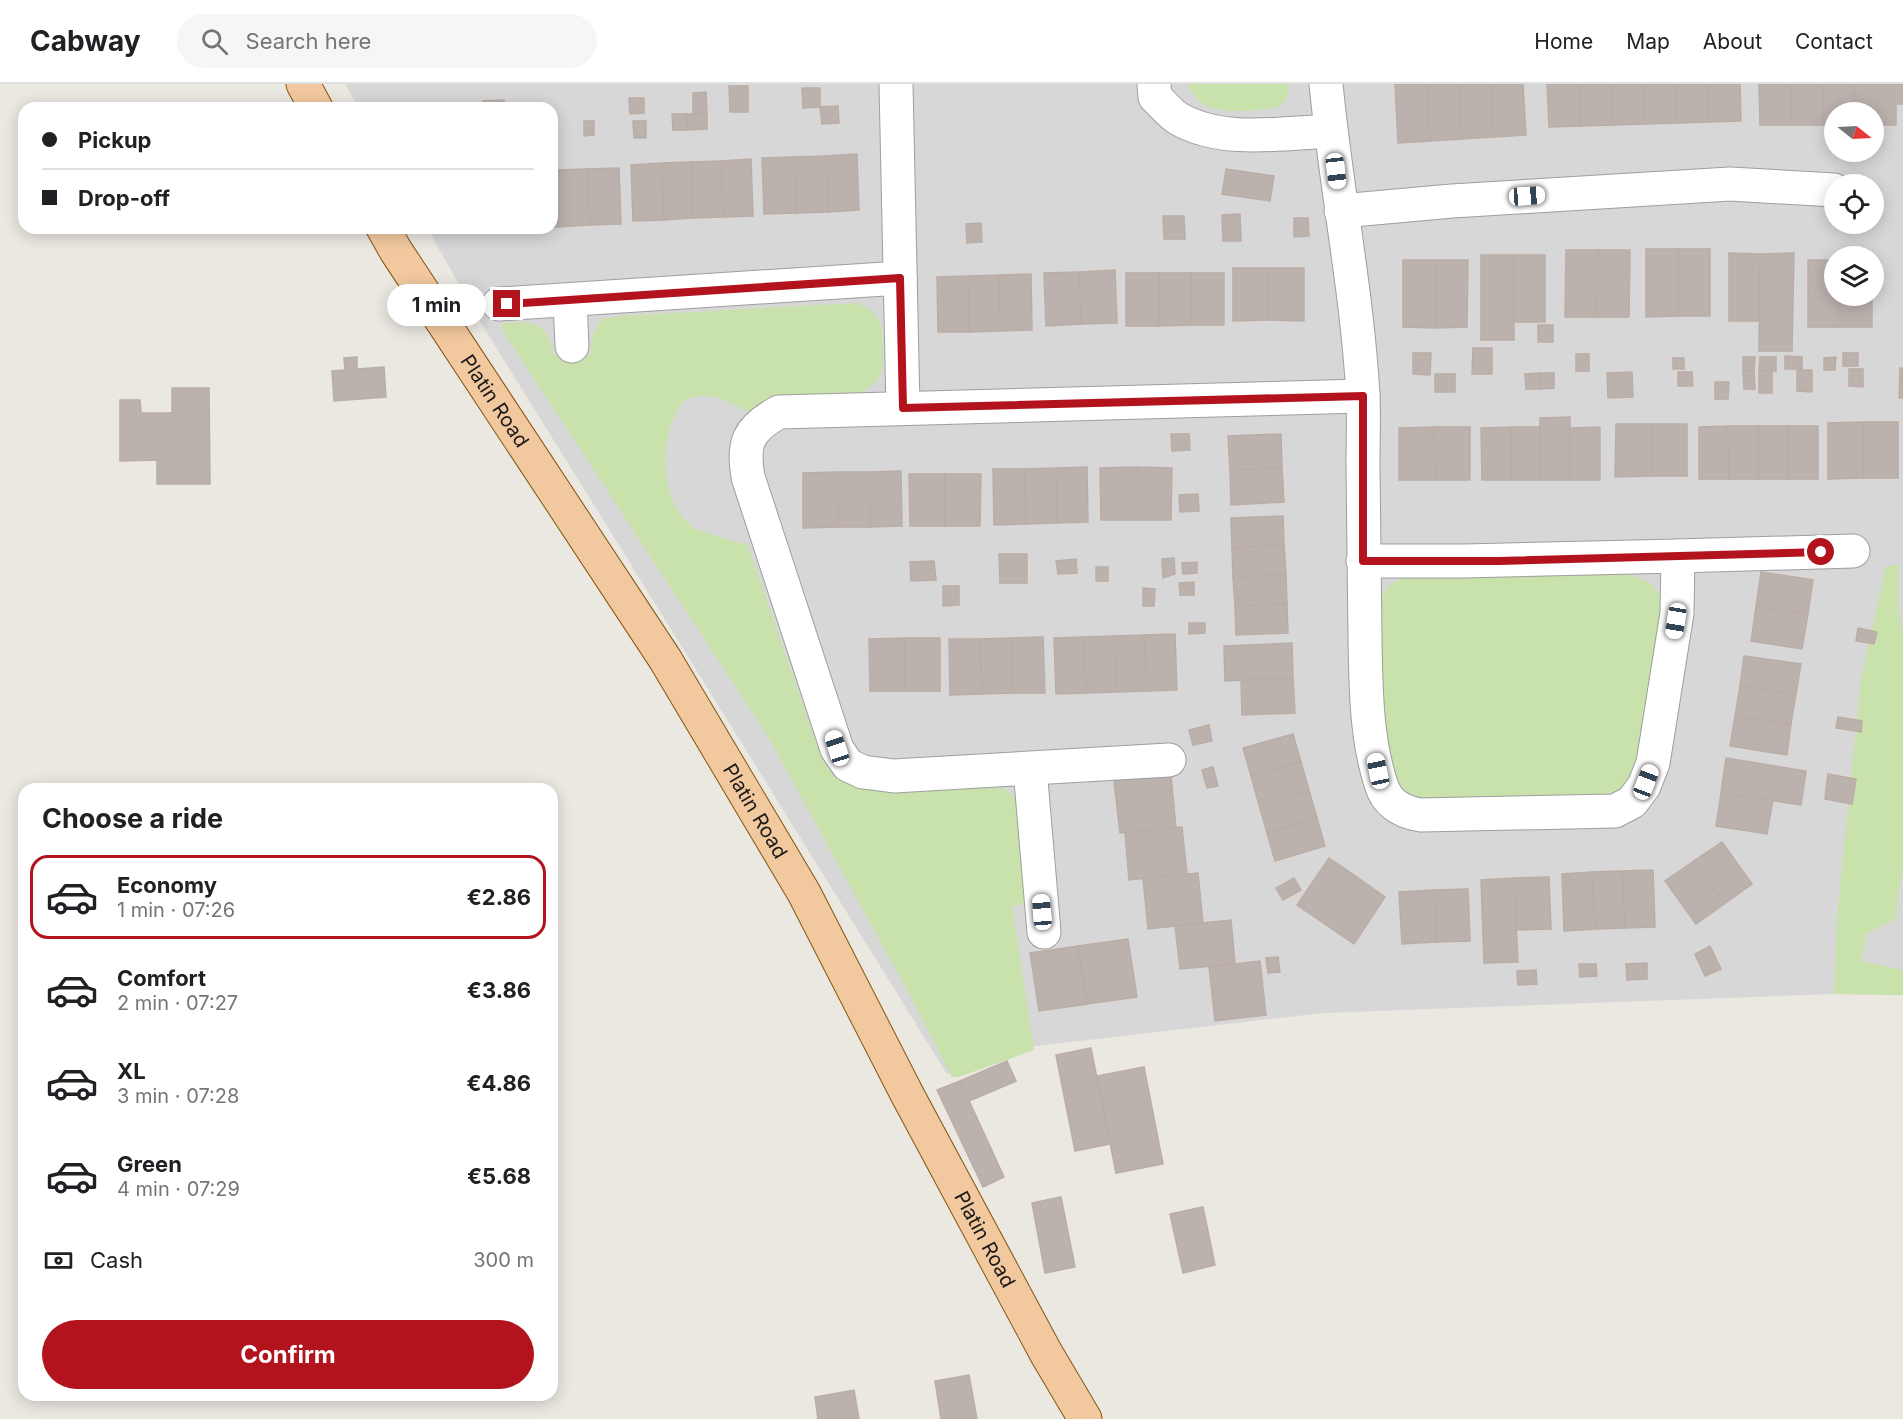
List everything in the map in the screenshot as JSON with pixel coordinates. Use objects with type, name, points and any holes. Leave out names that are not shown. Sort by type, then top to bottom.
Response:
[{"type":"main road","points":[[303,84],[313,102]]},
{"type":"main road","name":"Platin Road","points":[[386,234],[665,659],[804,892],[908,1096],[1084,1419]]},
{"type":"street","points":[[896,84],[903,408]]},
{"type":"street","points":[[1154,84],[1155,97],[1178,118],[1198,128],[1220,133],[1256,135],[1330,131]]},
{"type":"street","points":[[1326,84],[1330,131],[1352,283],[1363,396],[1366,696],[1370,739],[1381,784],[1390,802],[1405,812],[1421,815],[1615,811],[1632,802],[1644,786],[1653,763],[1677,613],[1678,556]]},
{"type":"street","points":[[1341,211],[1452,201],[1730,184],[1824,189]]},
{"type":"street","points":[[499,304],[900,278]]},
{"type":"street","points":[[570,301],[572,346]]},
{"type":"street","points":[[1169,760],[885,776],[863,772],[848,765],[837,748],[748,477],[745,460],[747,441],[762,421],[779,412],[1363,396]]},
{"type":"street","points":[[1363,561],[1476,561],[1853,551]]},
{"type":"street","points":[[1030,769],[1044,932]]},
{"type":"shaded area","points":[[345,84],[1903,84],[1903,995],[1834,994],[1323,1013],[1036,1046],[947,1074],[481,323],[430,234],[558,234],[558,102],[356,102]]},
{"type":"green space","points":[[1187,84],[1289,84],[1286,98],[1278,107],[1226,111],[1207,106],[1199,101]]},
{"type":"green space","points":[[855,303],[867,307],[877,317],[882,327],[883,357],[878,380],[860,394],[780,397],[765,400],[749,412],[714,397],[699,396],[688,399],[678,409],[669,431],[666,445],[666,475],[674,504],[692,526],[708,534],[747,543],[814,737],[833,769],[848,784],[865,790],[1004,788],[1013,796],[1018,806],[1026,904],[1012,906],[1034,1050],[959,1077],[952,1077],[905,986],[766,733],[506,336],[501,324],[525,322],[537,325],[546,333],[554,356],[591,354],[593,335],[602,319],[619,316]]},
{"type":"green space","points":[[1899,565],[1899,611],[1903,634],[1903,866],[1895,919],[1866,934],[1861,961],[1903,970],[1903,995],[1834,994],[1838,906],[1861,679],[1886,566]]},
{"type":"green space","points":[[1621,574],[1647,582],[1656,589],[1664,602],[1636,769],[1622,789],[1606,794],[1422,798],[1409,793],[1398,782],[1390,756],[1383,713],[1379,602],[1391,585],[1408,576]]},
{"type":"building","points":[[1395,84],[1427,84],[1430,141],[1398,143]]},
{"type":"building","points":[[1427,84],[1459,84],[1462,139],[1430,141]]},
{"type":"building","points":[[1459,84],[1491,84],[1494,137],[1462,139]]},
{"type":"building","points":[[1491,84],[1523,84],[1526,135],[1494,137]]},
{"type":"building","points":[[1547,84],[1579,84],[1581,126],[1549,127]]},
{"type":"building","points":[[1579,84],[1611,84],[1613,125],[1581,126]]},
{"type":"building","points":[[1611,84],[1644,84],[1645,124],[1613,125]]},
{"type":"building","points":[[1644,84],[1676,84],[1677,123],[1645,124]]},
{"type":"building","points":[[1676,84],[1708,84],[1709,122],[1677,123]]},
{"type":"building","points":[[1708,84],[1740,84],[1741,121],[1709,122]]},
{"type":"building","points":[[1759,84],[1791,84],[1792,125],[1760,125]]},
{"type":"building","points":[[1791,84],[1823,84],[1823,125],[1792,125]]},
{"type":"building","points":[[1823,84],[1854,84],[1854,102],[1824,102],[1823,125]]},
{"type":"building","points":[[1854,84],[1903,84],[1903,104],[1896,104],[1896,125],[1884,125],[1884,102],[1854,102]]},
{"type":"building","points":[[729,86],[748,86],[748,112],[730,112]]},
{"type":"building","points":[[802,88],[820,88],[820,107],[803,108]]},
{"type":"building","points":[[706,92],[707,114],[693,114],[693,93]]},
{"type":"building","points":[[629,98],[644,98],[644,113],[630,114]]},
{"type":"building","points":[[504,100],[504,102],[483,102]]},
{"type":"building","points":[[838,106],[839,123],[822,124],[820,107]]},
{"type":"building","points":[[672,114],[687,114],[687,130],[673,130]]},
{"type":"building","points":[[687,114],[707,114],[707,129],[687,130]]},
{"type":"building","points":[[584,121],[594,121],[594,135],[584,136]]},
{"type":"building","points":[[633,121],[646,121],[646,138],[634,138]]},
{"type":"building","points":[[857,154],[859,210],[828,212],[826,156]]},
{"type":"building","points":[[826,156],[828,212],[796,213],[794,157]]},
{"type":"building","points":[[794,157],[796,213],[764,214],[762,158]]},
{"type":"building","points":[[751,159],[753,216],[723,217],[721,161]]},
{"type":"building","points":[[721,161],[723,217],[693,218],[691,162]]},
{"type":"building","points":[[691,162],[693,218],[664,220],[661,163]]},
{"type":"building","points":[[661,163],[664,220],[633,221],[631,165]]},
{"type":"building","points":[[619,168],[621,224],[590,225],[587,169]]},
{"type":"building","points":[[587,169],[590,225],[558,227],[558,170]]},
{"type":"building","points":[[1226,169],[1274,176],[1270,201],[1222,194]]},
{"type":"building","points":[[1240,214],[1241,241],[1223,241],[1222,215]]},
{"type":"building","points":[[1163,216],[1184,216],[1185,239],[1164,239]]},
{"type":"building","points":[[1294,218],[1308,218],[1309,236],[1294,237]]},
{"type":"building","points":[[981,223],[982,242],[967,243],[966,224]]},
{"type":"building","points":[[1646,249],[1678,249],[1678,316],[1646,317]]},
{"type":"building","points":[[1678,249],[1710,249],[1710,316],[1678,316]]},
{"type":"building","points":[[1566,250],[1598,250],[1597,317],[1565,317]]},
{"type":"building","points":[[1598,250],[1630,250],[1629,317],[1597,317]]},
{"type":"building","points":[[1729,253],[1760,254],[1759,321],[1729,321]]},
{"type":"building","points":[[1794,253],[1792,351],[1759,351],[1760,254]]},
{"type":"building","points":[[1481,255],[1514,255],[1514,340],[1481,340]]},
{"type":"building","points":[[1514,255],[1545,255],[1545,322],[1514,322]]},
{"type":"building","points":[[1403,260],[1435,260],[1435,328],[1403,327]]},
{"type":"building","points":[[1435,260],[1468,260],[1467,327],[1435,328]]},
{"type":"building","points":[[1808,260],[1824,260],[1824,306],[1840,306],[1840,327],[1808,327]]},
{"type":"building","points":[[1233,268],[1269,268],[1268,320],[1233,321]]},
{"type":"building","points":[[1269,268],[1304,268],[1304,321],[1268,320]]},
{"type":"building","points":[[1115,270],[1117,323],[1081,324],[1079,272]]},
{"type":"building","points":[[1079,272],[1081,324],[1046,326],[1044,273]]},
{"type":"building","points":[[1126,273],[1159,273],[1159,326],[1126,326]]},
{"type":"building","points":[[1159,273],[1191,273],[1191,325],[1159,326]]},
{"type":"building","points":[[1191,273],[1224,273],[1224,325],[1191,325]]},
{"type":"building","points":[[1031,274],[1032,330],[1000,331],[999,275]]},
{"type":"building","points":[[999,275],[1000,331],[969,332],[968,276]]},
{"type":"building","points":[[968,276],[969,332],[938,332],[937,277]]},
{"type":"building","points":[[1840,306],[1872,306],[1872,327],[1840,327]]},
{"type":"building","points":[[1538,325],[1553,325],[1553,342],[1538,342]]},
{"type":"building","points":[[1473,348],[1492,348],[1492,374],[1472,374]]},
{"type":"building","points":[[1413,353],[1431,353],[1430,375],[1413,374]]},
{"type":"building","points":[[1843,353],[1858,353],[1858,366],[1843,366]]},
{"type":"building","points":[[1576,354],[1589,354],[1589,371],[1576,371]]},
{"type":"building","points":[[1785,356],[1802,357],[1802,369],[1785,369]]},
{"type":"building","points":[[357,357],[357,369],[384,367],[386,397],[334,401],[332,371],[345,370],[344,358]]},
{"type":"building","points":[[1743,357],[1755,357],[1754,371],[1743,371]]},
{"type":"building","points":[[1760,357],[1776,357],[1776,371],[1759,371]]},
{"type":"building","points":[[1836,357],[1835,370],[1824,370],[1824,358]]},
{"type":"building","points":[[1673,358],[1684,358],[1684,369],[1673,369]]},
{"type":"building","points":[[1900,368],[1903,368],[1903,398],[1899,398]]},
{"type":"building","points":[[1849,369],[1863,369],[1863,387],[1849,386]]},
{"type":"building","points":[[1797,370],[1812,370],[1812,392],[1797,391]]},
{"type":"building","points":[[1743,371],[1754,371],[1755,389],[1744,389]]},
{"type":"building","points":[[1759,371],[1772,371],[1772,393],[1759,393]]},
{"type":"building","points":[[1632,372],[1633,397],[1608,398],[1607,373]]},
{"type":"building","points":[[1678,372],[1692,372],[1693,386],[1678,386]]},
{"type":"building","points":[[1540,373],[1554,373],[1554,388],[1541,389]]},
{"type":"building","points":[[1540,373],[1541,389],[1526,389],[1525,374]]},
{"type":"building","points":[[1435,374],[1455,374],[1455,392],[1435,392]]},
{"type":"building","points":[[1715,382],[1729,382],[1728,399],[1715,399]]},
{"type":"building","points":[[172,388],[209,388],[210,484],[157,484],[157,460],[120,461],[120,400],[140,400],[141,413],[172,413]]},
{"type":"building","points":[[1570,417],[1570,480],[1540,480],[1540,418]]},
{"type":"building","points":[[1863,422],[1863,478],[1828,479],[1828,423]]},
{"type":"building","points":[[1863,422],[1898,422],[1898,478],[1863,478]]},
{"type":"building","points":[[1616,424],[1651,424],[1651,476],[1615,477]]},
{"type":"building","points":[[1651,424],[1687,424],[1687,476],[1651,476]]},
{"type":"building","points":[[1728,426],[1729,479],[1699,479],[1699,427]]},
{"type":"building","points":[[1728,426],[1758,426],[1758,479],[1729,479]]},
{"type":"building","points":[[1758,426],[1788,426],[1788,479],[1758,479]]},
{"type":"building","points":[[1788,426],[1818,426],[1818,479],[1788,479]]},
{"type":"building","points":[[1434,427],[1470,427],[1470,480],[1435,480]]},
{"type":"building","points":[[1434,427],[1435,480],[1399,480],[1399,428]]},
{"type":"building","points":[[1511,427],[1540,427],[1540,480],[1511,480]]},
{"type":"building","points":[[1511,427],[1511,480],[1482,480],[1481,428]]},
{"type":"building","points":[[1600,427],[1600,480],[1570,480],[1570,428]]},
{"type":"building","points":[[1171,434],[1189,434],[1190,450],[1172,451]]},
{"type":"building","points":[[1281,434],[1282,468],[1230,470],[1228,436]]},
{"type":"building","points":[[1087,467],[1088,522],[1057,523],[1056,468]]},
{"type":"building","points":[[1136,467],[1172,468],[1171,520],[1136,520]]},
{"type":"building","points":[[1136,467],[1136,520],[1101,520],[1100,468]]},
{"type":"building","points":[[1056,468],[1057,523],[1026,524],[1024,469]]},
{"type":"building","points":[[1282,468],[1284,502],[1231,505],[1230,470]]},
{"type":"building","points":[[993,469],[1024,469],[1026,524],[994,525]]},
{"type":"building","points":[[901,471],[902,526],[870,527],[869,472]]},
{"type":"building","points":[[837,472],[869,472],[870,527],[838,527]]},
{"type":"building","points":[[837,472],[838,527],[803,528],[803,473]]},
{"type":"building","points":[[909,474],[945,474],[945,526],[910,526]]},
{"type":"building","points":[[945,474],[981,474],[980,526],[945,526]]},
{"type":"building","points":[[1198,494],[1199,511],[1180,512],[1179,495]]},
{"type":"building","points":[[1283,516],[1284,545],[1232,548],[1231,518]]},
{"type":"building","points":[[1284,545],[1286,575],[1233,577],[1232,548]]},
{"type":"building","points":[[999,554],[1027,554],[1027,583],[1000,583]]},
{"type":"building","points":[[1174,558],[1175,574],[1163,578],[1162,559]]},
{"type":"building","points":[[1076,559],[1077,573],[1058,574],[1056,561]]},
{"type":"building","points":[[934,561],[936,580],[911,581],[910,562]]},
{"type":"building","points":[[1197,562],[1197,573],[1183,574],[1182,563]]},
{"type":"building","points":[[1096,567],[1108,567],[1108,581],[1096,581]]},
{"type":"building","points":[[1761,572],[1813,580],[1808,614],[1756,607]]},
{"type":"building","points":[[1286,575],[1287,604],[1235,606],[1233,577]]},
{"type":"building","points":[[1194,582],[1194,595],[1180,595],[1179,583]]},
{"type":"building","points":[[943,586],[959,586],[959,605],[943,606]]},
{"type":"building","points":[[1143,588],[1155,589],[1154,606],[1143,606]]},
{"type":"building","points":[[1287,604],[1288,633],[1236,635],[1235,606]]},
{"type":"building","points":[[1756,607],[1808,614],[1802,649],[1751,641]]},
{"type":"building","points":[[1189,623],[1205,623],[1205,633],[1189,634]]},
{"type":"building","points":[[1858,628],[1877,632],[1874,644],[1856,641]]},
{"type":"building","points":[[1175,634],[1177,690],[1147,691],[1144,635]]},
{"type":"building","points":[[1144,635],[1147,691],[1116,692],[1114,636]]},
{"type":"building","points":[[1114,636],[1116,692],[1086,693],[1084,637]]},
{"type":"building","points":[[1043,637],[1045,693],[1013,693],[1012,638]]},
{"type":"building","points":[[1084,637],[1086,693],[1056,694],[1054,638]]},
{"type":"building","points":[[905,638],[940,638],[940,691],[905,691]]},
{"type":"building","points":[[905,638],[905,691],[870,691],[869,639]]},
{"type":"building","points":[[1012,638],[1013,693],[982,694],[980,639]]},
{"type":"building","points":[[949,639],[980,639],[982,694],[950,695]]},
{"type":"building","points":[[1292,643],[1293,678],[1225,681],[1224,646]]},
{"type":"building","points":[[1744,656],[1801,664],[1796,694],[1740,686]]},
{"type":"building","points":[[1293,678],[1295,713],[1242,715],[1241,680]]},
{"type":"building","points":[[1740,686],[1796,694],[1791,724],[1735,716]]},
{"type":"building","points":[[1735,716],[1791,724],[1787,755],[1730,746]]},
{"type":"building","points":[[1838,717],[1862,721],[1861,732],[1836,728]]},
{"type":"building","points":[[1209,725],[1212,741],[1193,745],[1189,730]]},
{"type":"building","points":[[1293,734],[1301,762],[1251,776],[1243,748]]},
{"type":"building","points":[[1726,758],[1806,771],[1801,805],[1721,793]]},
{"type":"building","points":[[1301,762],[1309,790],[1259,805],[1251,776]]},
{"type":"building","points":[[1213,767],[1218,786],[1207,788],[1202,770]]},
{"type":"building","points":[[1828,774],[1856,779],[1852,804],[1825,799]]},
{"type":"building","points":[[1171,775],[1176,828],[1120,833],[1114,781]]},
{"type":"building","points":[[1309,790],[1317,818],[1267,833],[1259,805]]},
{"type":"building","points":[[1721,793],[1773,800],[1767,834],[1716,826]]},
{"type":"building","points":[[1317,818],[1325,846],[1275,861],[1267,833]]},
{"type":"building","points":[[1182,827],[1187,874],[1129,880],[1125,833]]},
{"type":"building","points":[[1722,842],[1752,884],[1724,904],[1694,861]]},
{"type":"building","points":[[1329,858],[1357,877],[1325,924],[1297,905]]},
{"type":"building","points":[[1694,861],[1724,904],[1696,924],[1665,881]]},
{"type":"building","points":[[1653,870],[1655,927],[1625,928],[1622,871]]},
{"type":"building","points":[[1622,871],[1625,928],[1595,929],[1592,872]]},
{"type":"building","points":[[1592,872],[1595,929],[1564,931],[1562,874]]},
{"type":"building","points":[[1198,873],[1203,923],[1148,929],[1143,878]]},
{"type":"building","points":[[1357,877],[1385,897],[1354,944],[1325,924]]},
{"type":"building","points":[[1549,877],[1551,929],[1516,930],[1514,878]]},
{"type":"building","points":[[1294,878],[1301,890],[1283,900],[1276,888]]},
{"type":"building","points":[[1514,878],[1518,962],[1484,963],[1481,880]]},
{"type":"building","points":[[1468,889],[1470,941],[1436,942],[1434,890]]},
{"type":"building","points":[[1434,890],[1436,942],[1402,944],[1399,892]]},
{"type":"building","points":[[1231,920],[1235,964],[1180,969],[1175,926]]},
{"type":"building","points":[[1128,939],[1137,997],[1087,1004],[1078,946]]},
{"type":"building","points":[[1078,946],[1087,1004],[1039,1011],[1030,953]]},
{"type":"building","points":[[1710,946],[1721,969],[1705,976],[1695,954]]},
{"type":"building","points":[[1278,957],[1280,972],[1268,973],[1266,958]]},
{"type":"building","points":[[1260,961],[1266,1015],[1215,1021],[1209,967]]},
{"type":"building","points":[[1647,963],[1647,979],[1627,980],[1626,964]]},
{"type":"building","points":[[1579,964],[1596,964],[1597,976],[1580,977]]},
{"type":"building","points":[[1536,970],[1537,984],[1518,985],[1517,971]]},
{"type":"building","points":[[1091,1048],[1110,1144],[1075,1151],[1056,1055]]},
{"type":"building","points":[[1007,1061],[1016,1081],[969,1101],[960,1081]]},
{"type":"building","points":[[1144,1067],[1163,1164],[1116,1173],[1097,1076]]},
{"type":"building","points":[[960,1081],[1004,1177],[983,1187],[937,1090]]},
{"type":"building","points":[[1061,1197],[1075,1267],[1045,1273],[1032,1203]]},
{"type":"building","points":[[1203,1207],[1215,1265],[1183,1273],[1170,1214]]},
{"type":"building","points":[[969,1375],[977,1419],[941,1419],[935,1381]]},
{"type":"building","points":[[854,1390],[859,1419],[818,1419],[815,1397]]},
{"type":"route","points":[[507,304],[900,278],[903,408],[1363,396],[1363,561],[1499,561],[1821,552]]}]
